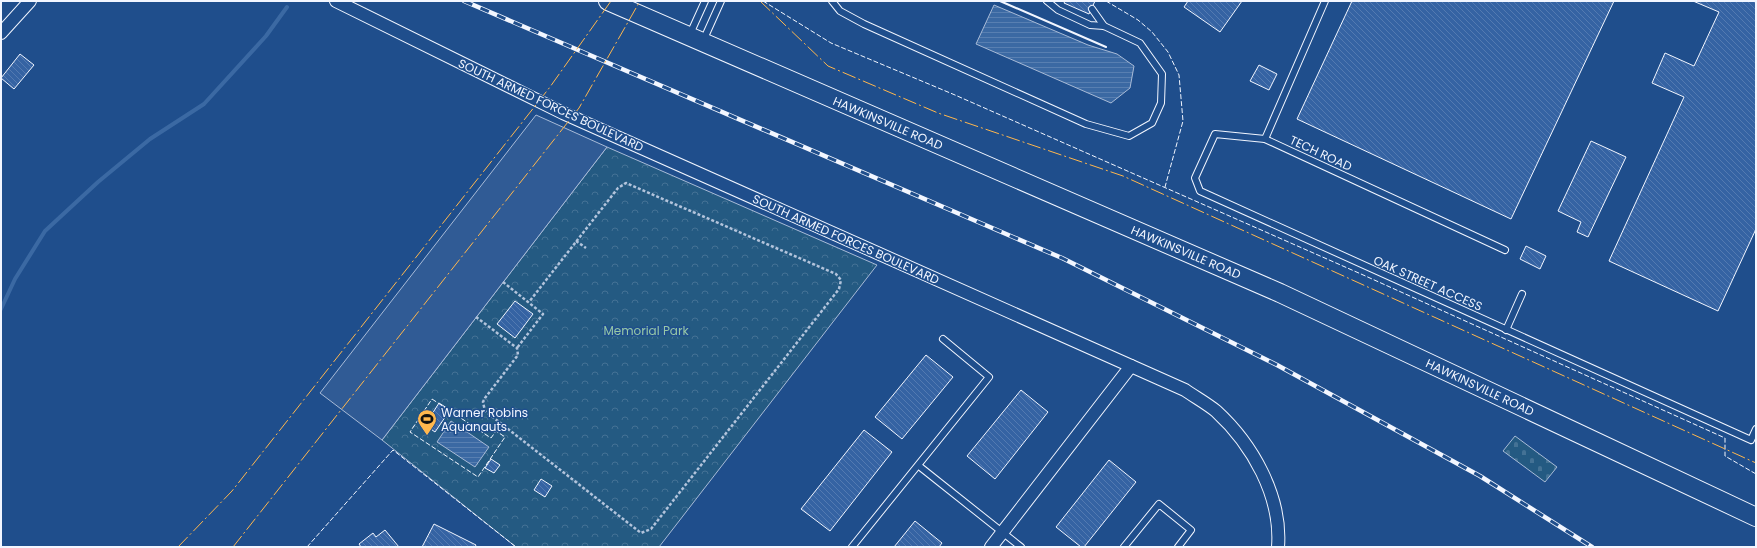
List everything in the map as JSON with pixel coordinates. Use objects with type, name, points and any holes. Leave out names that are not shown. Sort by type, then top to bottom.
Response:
[{"type":"main road","name":"HAWKINSVILLE ROAD","points":[[608,1],[1280,293],[1756,517]]},
{"type":"street","points":[[1,33],[30,1]]},
{"type":"street","name":"SOUTH ARMED FORCES BOULEVARD","points":[[336,1],[563,113],[1185,390],[1214,410],[1236,431],[1260,467],[1276,508],[1278,547]]},
{"type":"street","points":[[991,547],[1131,366]]},
{"type":"lane","points":[[696,39],[705,1]]},
{"type":"lane","points":[[696,39],[720,1]]},
{"type":"lane","points":[[832,1],[840,10],[864,24],[1086,124],[1129,136],[1152,123],[1161,103],[1162,74],[1140,43],[1104,26],[1090,26],[1058,10],[1047,1]]},
{"type":"lane","points":[[1265,139],[1326,1]]},
{"type":"lane","points":[[1092,9],[1104,26]]},
{"type":"lane","name":"OAK STREET ACCESS","points":[[1265,139],[1215,134],[1195,178],[1200,191],[1751,440],[1756,429]]},
{"type":"lane","name":"TECH ROAD","points":[[1265,139],[1505,250]]},
{"type":"lane","points":[[1506,330],[1522,294]]},
{"type":"lane","points":[[852,547],[989,378],[943,339]]},
{"type":"lane","points":[[919,466],[1020,547]]},
{"type":"lane","points":[[1124,547],[1159,504],[1192,530],[1178,547]]},
{"type":"path","points":[[476,317],[517,348],[518,355],[484,398],[483,402],[485,411],[641,533],[646,532],[660,517],[841,284],[841,280],[836,274],[626,183],[618,188],[529,302]]},
{"type":"path","points":[[576,241],[586,248]]},
{"type":"path","points":[[503,282],[543,314],[517,348]]},
{"type":"green space","name":"Memorial Park","points":[[607,147],[877,265],[659,547],[516,547],[382,440]]},
{"type":"green space","points":[[1515,436],[1557,467],[1545,482],[1503,451]]},
{"type":"shaded area","points":[[994,5],[1088,45],[1117,54],[1134,66],[1130,88],[1111,103],[976,44]]},
{"type":"shaded area","points":[[536,115],[607,147],[382,440],[320,393]]},
{"type":"shaded area","points":[[451,421],[489,447],[475,467],[437,442]]},
{"type":"building","points":[[1065,1],[1095,1],[1089,14],[1064,3]]},
{"type":"building","points":[[1188,1],[1242,1],[1220,32],[1184,7]]},
{"type":"building","points":[[1352,1],[1614,1],[1511,219],[1297,119]]},
{"type":"building","points":[[1693,1],[1756,1],[1756,229],[1718,311],[1609,261],[1684,97],[1652,83],[1665,53],[1694,66],[1719,12]]},
{"type":"building","points":[[20,54],[34,65],[14,89],[1,78]]},
{"type":"building","points":[[1259,65],[1277,74],[1269,90],[1250,81]]},
{"type":"building","points":[[1591,141],[1626,157],[1588,237],[1577,232],[1581,222],[1558,211]]},
{"type":"building","points":[[1526,246],[1546,256],[1540,269],[1520,259]]},
{"type":"building","points":[[515,301],[533,314],[515,338],[497,324]]},
{"type":"building","points":[[926,355],[953,377],[902,439],[875,417]]},
{"type":"building","points":[[1021,390],[1048,412],[995,479],[967,456]]},
{"type":"building","points":[[439,403],[450,410],[435,432],[425,425]]},
{"type":"building","points":[[864,430],[892,452],[830,531],[801,509]]},
{"type":"building","points":[[491,459],[500,465],[494,473],[485,468]]},
{"type":"building","points":[[1109,460],[1136,482],[1084,547],[1081,547],[1056,527]]},
{"type":"building","points":[[541,479],[552,486],[545,497],[534,490]]},
{"type":"building","points":[[915,521],[942,543],[939,547],[894,547]]},
{"type":"building","points":[[434,524],[476,545],[475,547],[422,547]]},
{"type":"building","points":[[385,530],[399,547],[361,547],[359,544],[373,533],[376,537]]},
{"type":"waterway","points":[[1,309],[15,279],[45,231],[98,182],[150,139],[204,104],[266,36],[287,7]]},
{"type":"railway","points":[[464,1],[1062,258],[1277,365],[1480,476],[1592,547]]},
{"type":"fence","points":[[763,1],[831,43],[955,95],[1361,274],[1725,438],[1725,456],[1756,474]]},
{"type":"fence","points":[[1106,1],[1138,20],[1152,32],[1168,52],[1179,75],[1183,121],[1165,187]]},
{"type":"fence","points":[[432,399],[491,438],[496,431],[505,437],[478,477],[410,432],[432,399]]},
{"type":"fence","points":[[307,547],[393,450],[516,547]]},
{"type":"wall","points":[[1000,1],[1106,47]]},
{"type":"power","points":[[178,547],[232,491],[550,87],[611,1]]},
{"type":"power","points":[[233,547],[579,108],[640,1]]},
{"type":"power","points":[[760,1],[828,66],[938,113],[1123,176],[1756,463]]},
{"type":"place","name":"Warner Robins Aquanauts","points":[[427,436]]}]
